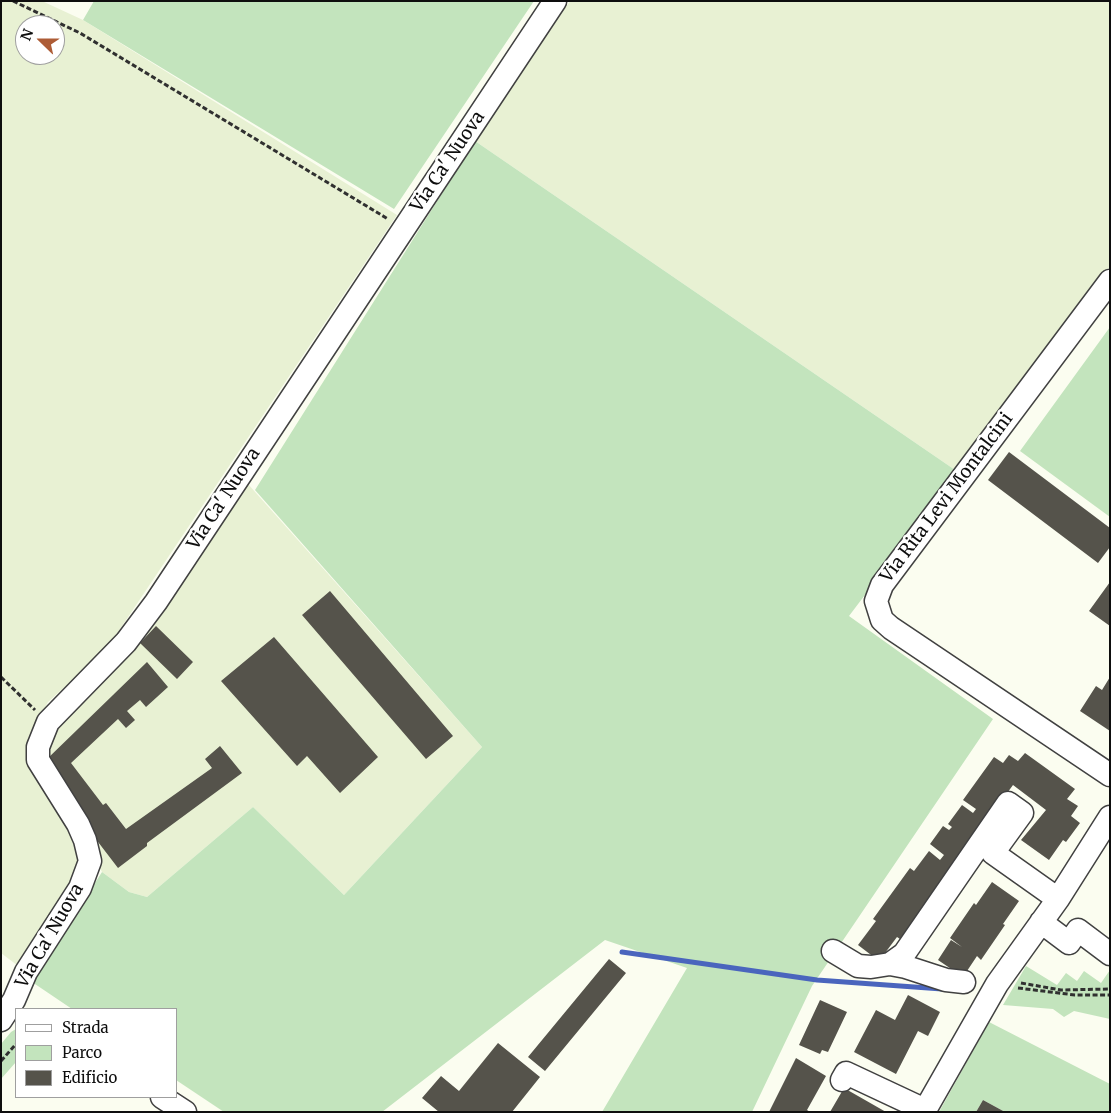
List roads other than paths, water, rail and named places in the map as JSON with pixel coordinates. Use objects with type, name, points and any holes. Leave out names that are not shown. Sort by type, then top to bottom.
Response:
[{"type":"street","name":"Via Ca' Nuova","points":[[22,1005],[26,972],[80,888],[90,861],[85,840],[78,824],[38,760],[38,747],[48,722],[136,631],[555,1]]},
{"type":"street","name":"Via Rita Levi Montalcini","points":[[1110,281],[882,585],[876,602],[882,620],[891,628],[1110,775]]},
{"type":"street","points":[[842,1080],[846,1072],[925,1111],[999,982],[1058,898],[1110,817]]},
{"type":"street","points":[[890,964],[904,954],[950,888],[958,894],[987,848],[1058,898]]},
{"type":"street","points":[[1041,922],[1069,943],[1078,930],[1110,954]]},
{"type":"street","points":[[833,951],[858,966],[871,967],[890,964],[906,967],[946,980],[964,982]]},
{"type":"street","name":"Via Ca' Nuova","points":[[1,1020],[15,1010]]},
{"type":"street","points":[[164,1098],[185,1112]]},
{"type":"waterway","points":[[622,952],[817,980],[942,989]]}]
